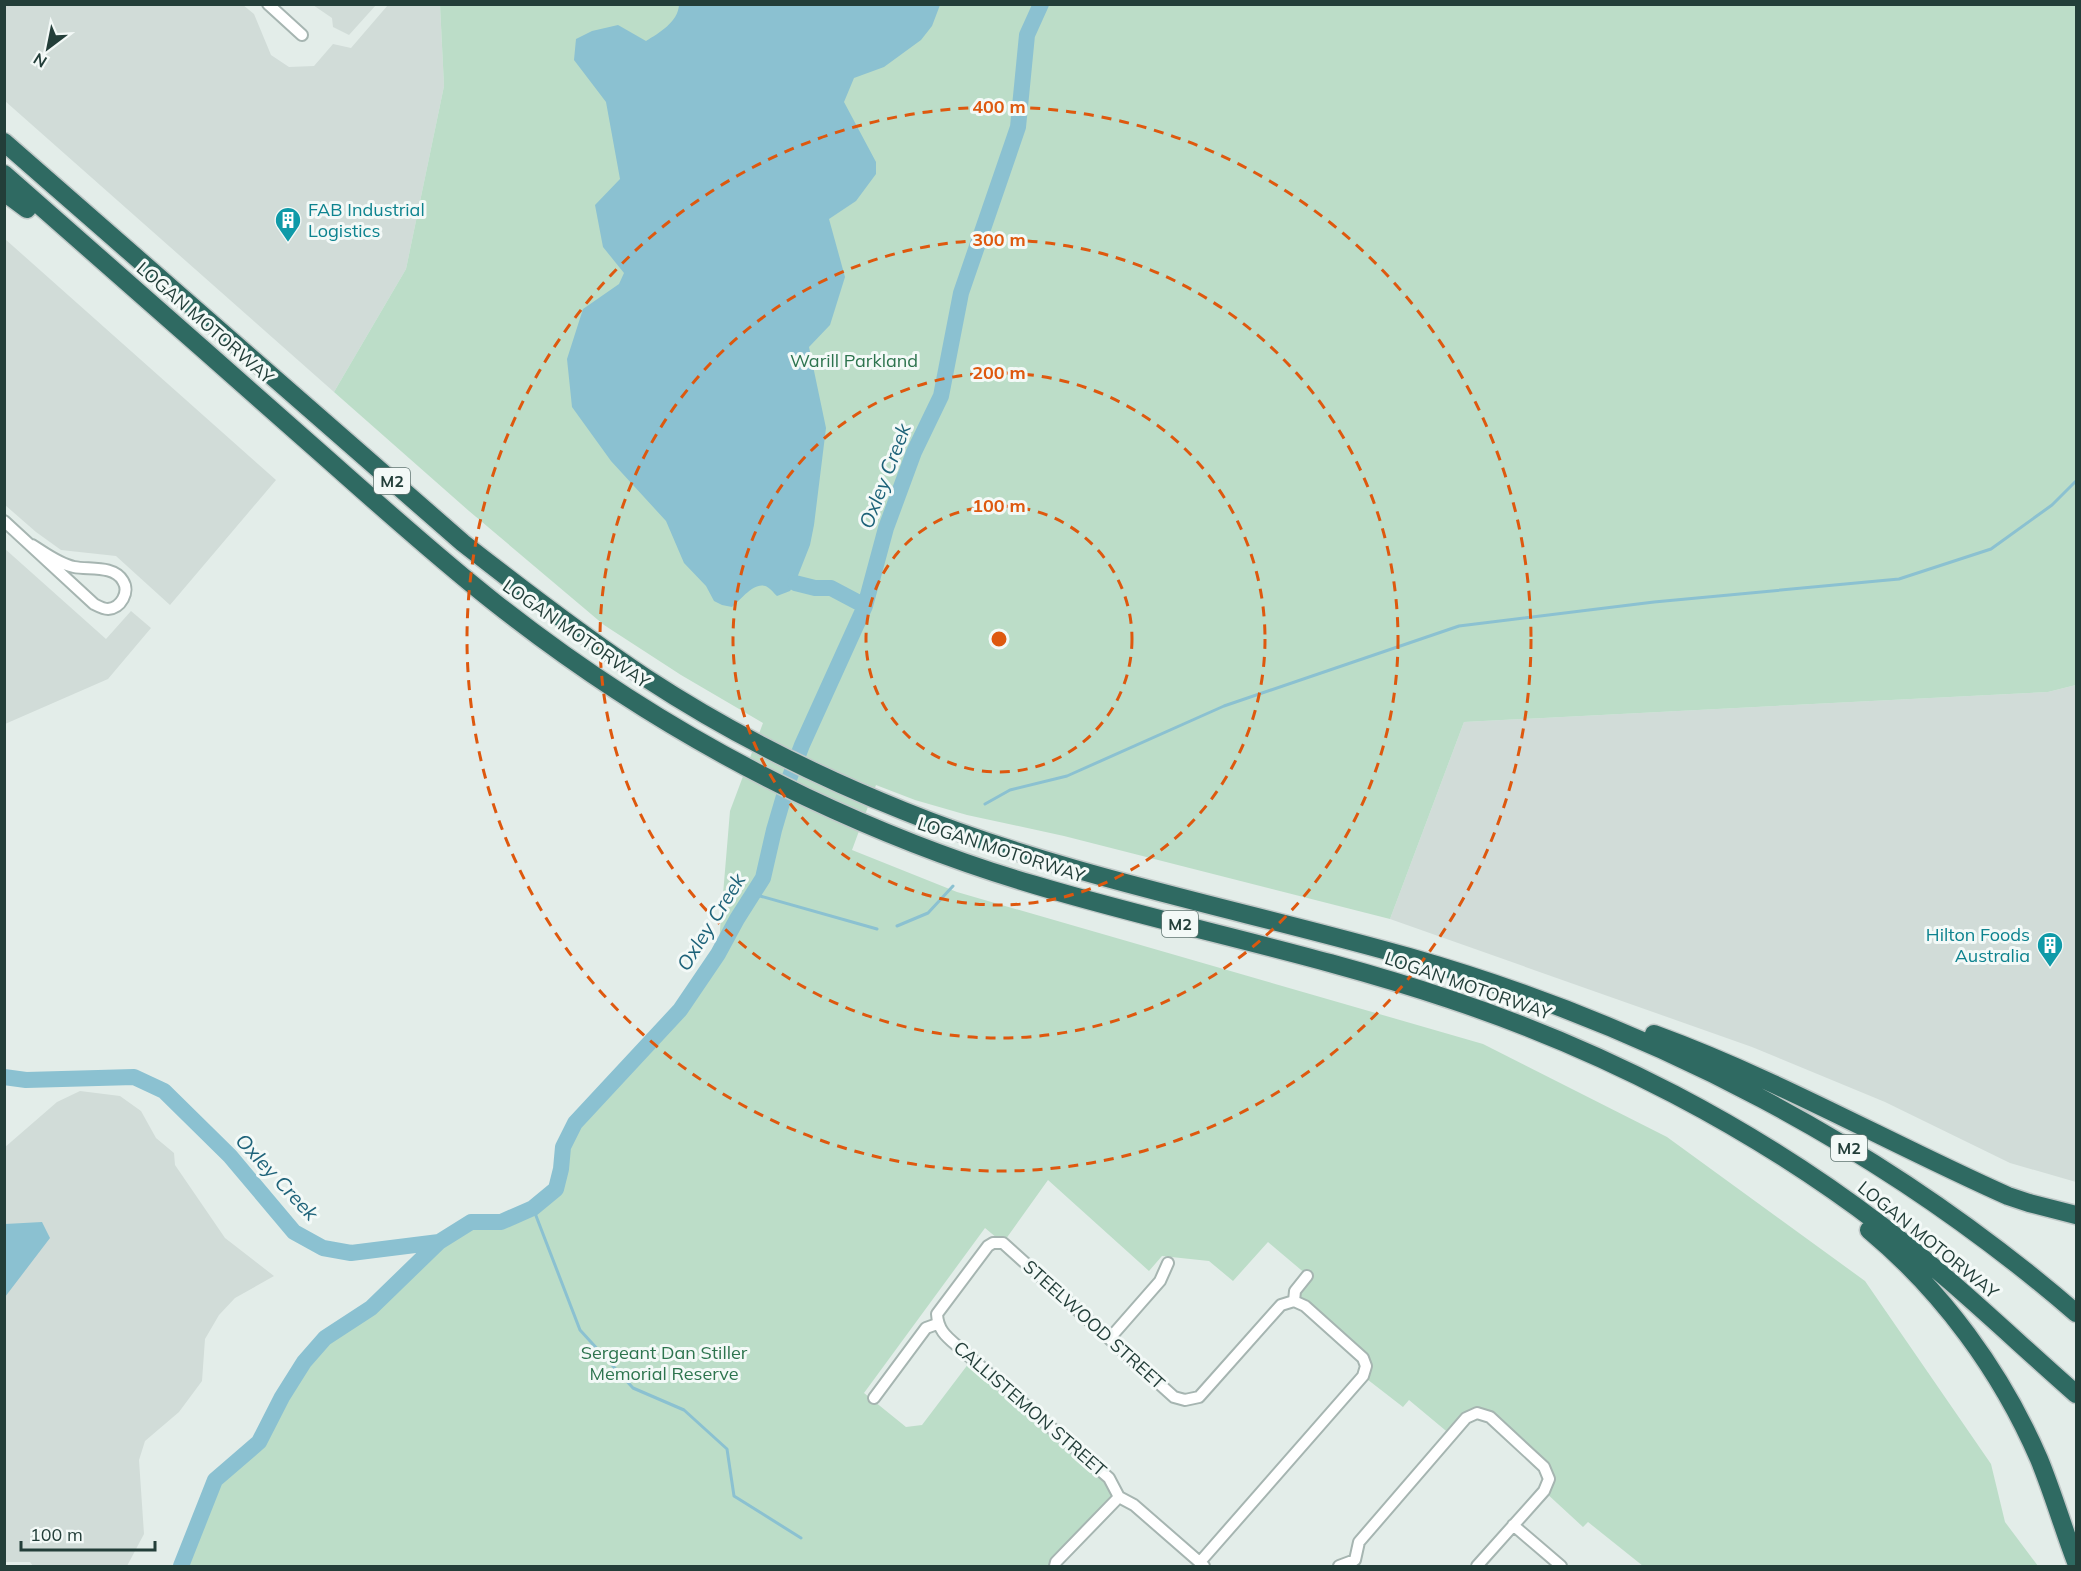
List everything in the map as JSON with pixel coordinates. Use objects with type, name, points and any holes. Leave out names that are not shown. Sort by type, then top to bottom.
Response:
[{"type":"highway","name":"LOGAN MOTORWAY","points":[[4,142],[472,551],[537,601],[648,679],[755,741],[875,799],[1001,848],[1139,888],[1406,956],[1512,989],[1598,1021],[1694,1064],[1849,1148],[1961,1222],[2076,1313]]},
{"type":"highway","name":"LOGAN MOTORWAY","points":[[4,174],[423,543],[498,605],[607,684],[678,729],[743,765],[863,823],[964,862],[1032,885],[1339,965],[1451,1000],[1574,1047],[1642,1079],[1725,1123],[1806,1172],[1887,1230],[2076,1394]]},
{"type":"highway","points":[[4,192],[56,231],[72,234]]},
{"type":"highway","points":[[1598,1021],[1619,1021],[1700,1051],[1791,1091],[2008,1196],[2076,1215]]},
{"type":"highway","points":[[1725,1123],[1742,1142],[1812,1187],[1880,1239],[1923,1281],[1952,1315],[1985,1360],[2014,1408],[2038,1459],[2076,1562]]},
{"type":"street","points":[[268,4],[302,35]]},
{"type":"street","points":[[4,521],[94,604],[106,609],[115,607],[122,601],[126,591],[123,581],[115,573],[72,566],[32,545]]},
{"type":"street","name":"STEELWOOD STREET","points":[[937,1324],[937,1314],[988,1246],[993,1243],[1003,1243],[1174,1397],[1185,1400],[1199,1398],[1281,1305],[1293,1302],[1295,1290],[1307,1275]]},
{"type":"street","points":[[1110,1338],[1160,1281],[1168,1263]]},
{"type":"street","points":[[1055,1566],[1056,1562],[1119,1497],[1134,1505],[1202,1564],[1363,1376],[1366,1366],[1363,1358],[1305,1306],[1293,1302]]},
{"type":"street","points":[[874,1398],[926,1328],[937,1324]]},
{"type":"street","name":"CALLISTEMON STREET","points":[[937,1324],[941,1331],[963,1351],[1109,1478],[1119,1497]]},
{"type":"street","points":[[1339,1566],[1359,1563],[1359,1542],[1466,1418],[1478,1413],[1490,1417],[1544,1467],[1549,1479],[1544,1491],[1477,1566]]},
{"type":"street","points":[[1513,1526],[1561,1566]]},
{"type":"shaded area","points":[[5,5],[243,5],[254,14],[271,55],[289,67],[314,66],[333,44],[351,48],[388,5],[440,5],[444,86],[406,269],[334,392],[5,101]]},
{"type":"shaded area","points":[[313,5],[376,5],[349,35],[333,27],[332,18]]},
{"type":"shaded area","points":[[5,239],[276,480],[170,605],[116,556],[61,550],[5,505]]},
{"type":"shaded area","points":[[4,548],[106,639],[131,611],[151,628],[108,679],[5,724]]},
{"type":"shaded area","points":[[2076,685],[2076,1182],[2010,1163],[1885,1102],[1752,1047],[1390,919],[1464,722],[2048,692]]},
{"type":"shaded area","points":[[80,1091],[120,1096],[141,1111],[156,1138],[174,1153],[175,1165],[225,1238],[274,1276],[235,1298],[219,1315],[205,1339],[202,1381],[179,1412],[145,1441],[139,1460],[144,1534],[127,1566],[33,1566],[30,1562],[5,1562],[4,1148],[57,1102]]},
{"type":"green space","points":[[440,5],[2076,5],[2076,685],[2048,692],[1464,722],[1390,919],[1064,836],[967,815],[915,800],[876,785],[852,850],[957,892],[1483,1044],[1667,1137],[1865,1281],[1991,1464],[2005,1522],[2038,1566],[1643,1566],[1588,1522],[1583,1527],[1544,1491],[1544,1467],[1477,1413],[1451,1435],[1409,1400],[1403,1407],[1363,1376],[1366,1366],[1294,1301],[1307,1275],[1268,1242],[1233,1281],[1209,1261],[1162,1256],[1149,1271],[1048,1180],[1003,1243],[985,1228],[864,1393],[906,1427],[922,1425],[972,1359],[1109,1478],[1119,1497],[1055,1566],[181,1566],[215,1480],[259,1442],[282,1397],[304,1362],[325,1338],[371,1308],[439,1242],[471,1222],[501,1222],[533,1208],[556,1189],[563,1147],[575,1123],[680,1010],[718,954],[730,811],[763,723],[681,675],[604,625],[469,511],[334,392],[406,269],[444,86]]},
{"type":"water","points":[[679,5],[940,5],[932,26],[921,40],[884,67],[854,78],[844,102],[876,162],[876,174],[856,201],[829,219],[845,277],[830,325],[809,347],[826,428],[810,545],[790,591],[777,596],[765,586],[760,586],[750,591],[732,607],[714,601],[706,586],[684,563],[666,521],[611,461],[572,407],[567,359],[583,309],[619,284],[624,273],[603,247],[595,205],[620,179],[606,102],[574,60],[576,39],[592,31],[618,25],[646,41],[672,22]]},
{"type":"water","points":[[42,1222],[50,1238],[5,1297],[5,1224]]},
{"type":"waterway","name":"Oxley Creek","points":[[4,1077],[26,1080],[134,1077],[164,1091],[230,1156],[294,1232],[323,1248],[351,1253],[439,1242],[471,1222],[501,1222],[533,1208],[556,1189],[563,1147],[575,1123],[680,1010],[718,954],[763,878],[789,779],[865,606],[886,528],[914,452],[941,396],[961,293],[1018,127],[1027,35],[1041,4]]},
{"type":"waterway","points":[[985,804],[1010,790],[1067,776],[1224,706],[1459,626],[1654,602],[1899,579],[1991,549],[2052,505],[2076,481]]},
{"type":"waterway","points":[[795,583],[815,588],[831,588],[865,606]]},
{"type":"waterway","points":[[897,926],[928,913],[953,886]]},
{"type":"waterway","points":[[753,894],[877,929]]},
{"type":"waterway","points":[[533,1208],[580,1330],[633,1388],[684,1410],[727,1449],[734,1496],[801,1538]]},
{"type":"waterway","points":[[181,1566],[215,1480],[259,1442],[282,1397],[304,1362],[325,1338],[371,1308],[439,1242]]},
{"type":"place","name":"FAB Industrial Logistics","points":[[288,243]]},
{"type":"place","name":"Hilton Foods Australia","points":[[2050,968]]},
{"type":"park label","name":"Warill Parkland","points":[[854,361]]},
{"type":"park label","name":"Sergeant Dan Stiller Memorial Reserve","points":[[664,1363]]}]
